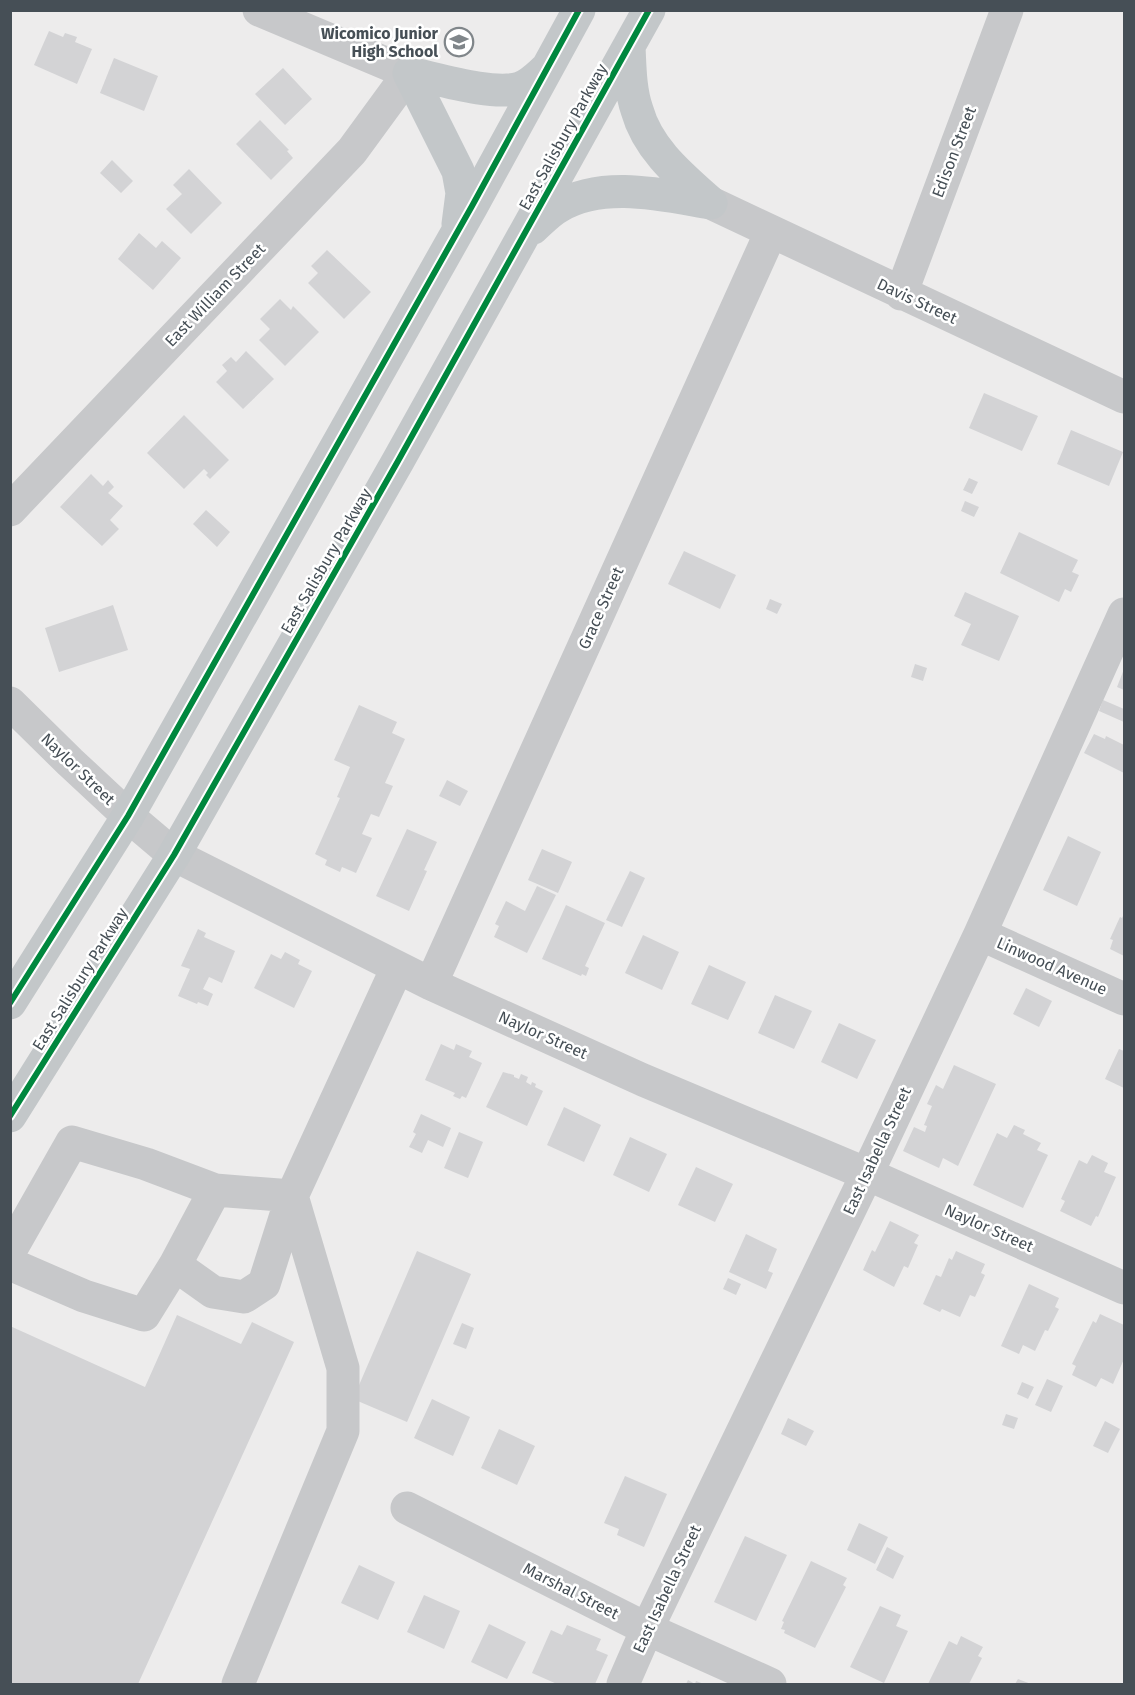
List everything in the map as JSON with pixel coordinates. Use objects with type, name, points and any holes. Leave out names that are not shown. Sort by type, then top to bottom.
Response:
[{"type":"main road","points":[[10,1003],[128,816],[456,235],[579,10]]},
{"type":"main road","name":"East Salisbury Parkway","points":[[10,1116],[174,855],[523,238],[649,10]]},
{"type":"main road","points":[[628,46],[632,89],[641,124],[661,156],[711,203]]},
{"type":"main road","points":[[410,73],[501,90],[521,87],[546,69]]},
{"type":"main road","points":[[410,73],[458,171],[462,209],[456,235]]},
{"type":"main road","points":[[523,238],[558,207],[586,196],[602,193],[662,195],[711,203]]},
{"type":"street","points":[[259,10],[410,73]]},
{"type":"street","name":"Edison Street","points":[[901,294],[1007,10]]},
{"type":"street","name":"East William Street","points":[[10,510],[352,151],[410,73]]},
{"type":"street","name":"Davis Street","points":[[711,203],[1125,397]]},
{"type":"street","name":"Grace Street","points":[[431,984],[771,232]]},
{"type":"street","name":"East Isabella Street","points":[[623,1684],[647,1629],[980,934],[1125,614]]},
{"type":"street","name":"Naylor Street","points":[[10,703],[128,816],[174,855],[431,984],[643,1080],[867,1174],[1125,1288]]},
{"type":"street","name":"Linwood Avenue","points":[[980,934],[1125,999]]},
{"type":"street","points":[[174,1265],[213,1292],[244,1297],[264,1284],[292,1196],[397,968]]},
{"type":"street","points":[[10,1251],[72,1142],[146,1164],[215,1190],[292,1196]]},
{"type":"street","points":[[10,1264],[84,1296],[144,1315],[215,1190]]},
{"type":"street","points":[[238,1684],[344,1431],[343,1368],[292,1196]]},
{"type":"street","name":"Marshal Street","points":[[407,1508],[647,1629],[770,1684]]},
{"type":"building","points":[[49,31],[63,37],[65,33],[77,37],[75,42],[92,49],[77,84],[34,65]]},
{"type":"building","points":[[114,58],[158,76],[144,111],[100,93]]},
{"type":"building","points":[[283,68],[312,99],[285,125],[255,94]]},
{"type":"building","points":[[260,120],[289,150],[287,151],[293,158],[271,180],[236,144]]},
{"type":"building","points":[[112,160],[133,181],[121,193],[100,173]]},
{"type":"building","points":[[189,169],[222,203],[191,234],[166,209],[182,194],[173,185]]},
{"type":"building","points":[[139,233],[156,248],[162,241],[181,258],[153,290],[118,259]]},
{"type":"building","points":[[327,250],[371,292],[344,319],[308,283],[318,273],[311,266]]},
{"type":"building","points":[[280,299],[291,310],[293,306],[319,332],[285,366],[259,340],[270,329],[260,319]]},
{"type":"building","points":[[246,351],[274,379],[243,409],[216,382],[227,371],[222,365],[231,357],[236,362]]},
{"type":"building","points":[[984,393],[1038,416],[1022,451],[969,428]]},
{"type":"building","points":[[184,415],[229,460],[210,479],[204,469],[184,489],[147,453]]},
{"type":"building","points":[[1071,430],[1123,452],[1109,486],[1057,464]]},
{"type":"building","points":[[91,474],[103,486],[108,480],[114,487],[108,493],[123,506],[110,520],[119,529],[102,546],[60,507]]},
{"type":"building","points":[[969,478],[978,482],[972,494],[963,490]]},
{"type":"building","points":[[965,501],[979,507],[974,517],[961,511]]},
{"type":"building","points":[[206,510],[230,532],[217,547],[193,524]]},
{"type":"building","points":[[1019,532],[1078,560],[1072,572],[1079,575],[1071,592],[1065,589],[1059,602],[1000,573]]},
{"type":"building","points":[[684,551],[736,575],[720,609],[668,584]]},
{"type":"building","points":[[965,592],[1019,616],[999,661],[961,645],[971,624],[954,616]]},
{"type":"building","points":[[770,599],[782,604],[777,614],[766,609]]},
{"type":"building","points":[[113,605],[128,650],[59,672],[45,628]]},
{"type":"building","points":[[915,664],[927,668],[923,681],[911,677]]},
{"type":"building","points":[[1124,669],[1124,690],[1117,687]]},
{"type":"building","points":[[1103,700],[1124,709],[1124,722],[1099,711]]},
{"type":"building","points":[[359,705],[397,722],[392,733],[405,739],[385,783],[393,786],[379,817],[371,814],[362,834],[372,838],[356,873],[342,867],[340,872],[325,865],[327,860],[315,854],[340,798],[337,797],[350,767],[334,760]]},
{"type":"building","points":[[1094,734],[1105,739],[1106,736],[1124,745],[1124,773],[1084,753]]},
{"type":"building","points":[[447,780],[468,791],[460,806],[439,796]]},
{"type":"building","points":[[407,829],[437,842],[409,911],[376,896]]},
{"type":"building","points":[[1068,836],[1101,852],[1077,906],[1043,890]]},
{"type":"building","points":[[542,849],[572,862],[558,893],[528,880]]},
{"type":"building","points":[[630,871],[645,878],[622,927],[606,920]]},
{"type":"building","points":[[537,886],[556,895],[527,953],[494,937],[499,926],[495,924],[506,901],[525,911]]},
{"type":"building","points":[[566,905],[605,923],[585,966],[589,968],[586,976],[582,974],[581,976],[542,959]]},
{"type":"building","points":[[1124,914],[1124,956],[1110,949],[1113,940],[1110,939],[1120,917],[1122,918]]},
{"type":"building","points":[[198,929],[206,933],[204,937],[235,951],[222,983],[209,977],[203,989],[213,994],[208,1006],[178,996],[190,969],[181,966]]},
{"type":"building","points":[[643,935],[679,952],[662,990],[625,973]]},
{"type":"building","points":[[285,952],[300,960],[298,964],[312,971],[294,1008],[254,988],[271,954],[281,959]]},
{"type":"building","points":[[709,965],[746,982],[728,1020],[691,1004]]},
{"type":"building","points":[[1026,988],[1052,1001],[1039,1027],[1013,1014]]},
{"type":"building","points":[[775,995],[812,1011],[794,1049],[758,1033]]},
{"type":"building","points":[[839,1023],[876,1040],[857,1079],[821,1062]]},
{"type":"building","points":[[441,1044],[454,1050],[456,1044],[472,1051],[469,1057],[482,1063],[466,1098],[462,1096],[460,1099],[453,1096],[455,1093],[425,1080]]},
{"type":"building","points":[[1119,1049],[1124,1051],[1124,1088],[1105,1079]]},
{"type":"building","points":[[954,1065],[996,1084],[958,1166],[943,1158],[939,1168],[903,1151],[914,1127],[925,1132],[927,1126],[924,1125],[932,1106],[927,1104],[936,1085],[943,1089]]},
{"type":"building","points":[[503,1072],[519,1079],[521,1074],[528,1077],[526,1082],[531,1085],[532,1082],[536,1084],[535,1087],[543,1091],[527,1126],[486,1107]]},
{"type":"building","points":[[564,1107],[601,1125],[584,1162],[547,1145]]},
{"type":"building","points":[[421,1114],[451,1128],[443,1147],[428,1140],[422,1153],[409,1147],[416,1134],[413,1132]]},
{"type":"building","points":[[1014,1125],[1025,1130],[1023,1134],[1041,1143],[1037,1150],[1048,1155],[1023,1208],[973,1185],[997,1133],[1007,1138]]},
{"type":"building","points":[[459,1132],[483,1142],[468,1178],[444,1168]]},
{"type":"building","points":[[630,1137],[667,1154],[649,1192],[613,1175]]},
{"type":"building","points":[[1092,1155],[1108,1163],[1104,1172],[1116,1177],[1098,1217],[1096,1216],[1091,1226],[1060,1211],[1065,1201],[1061,1199],[1079,1160],[1087,1164]]},
{"type":"building","points":[[696,1167],[733,1184],[715,1222],[678,1205]]},
{"type":"building","points":[[890,1221],[919,1235],[914,1243],[918,1245],[908,1268],[904,1266],[894,1287],[863,1270],[872,1250],[875,1252]]},
{"type":"building","points":[[746,1234],[777,1249],[768,1271],[773,1273],[766,1289],[729,1272]]},
{"type":"building","points":[[417,1251],[471,1274],[407,1422],[353,1399]]},
{"type":"building","points":[[956,1251],[985,1264],[981,1273],[985,1275],[975,1297],[970,1295],[960,1317],[942,1309],[940,1312],[923,1304],[936,1275],[941,1277],[949,1258],[952,1260]]},
{"type":"building","points":[[728,1278],[741,1284],[736,1295],[723,1289]]},
{"type":"building","points":[[1029,1284],[1059,1298],[1055,1307],[1059,1309],[1035,1351],[1023,1345],[1019,1354],[1001,1346]]},
{"type":"building","points":[[1100,1314],[1124,1325],[1124,1359],[1113,1384],[1101,1378],[1096,1387],[1072,1375],[1076,1366],[1072,1364],[1093,1321],[1096,1323]]},
{"type":"building","points":[[177,1315],[241,1344],[252,1322],[294,1342],[138,1684],[10,1684],[10,1326],[145,1387]]},
{"type":"building","points":[[462,1323],[474,1328],[466,1349],[453,1344]]},
{"type":"building","points":[[1047,1379],[1063,1386],[1051,1412],[1035,1405]]},
{"type":"building","points":[[1022,1382],[1034,1387],[1028,1399],[1017,1394]]},
{"type":"building","points":[[432,1399],[470,1417],[453,1456],[414,1438]]},
{"type":"building","points":[[1006,1414],[1018,1418],[1014,1429],[1002,1425]]},
{"type":"building","points":[[788,1418],[814,1431],[806,1446],[781,1434]]},
{"type":"building","points":[[1105,1421],[1120,1429],[1108,1453],[1093,1446]]},
{"type":"building","points":[[499,1429],[535,1446],[517,1485],[481,1468]]},
{"type":"building","points":[[625,1476],[667,1494],[644,1547],[617,1535],[619,1529],[604,1523]]},
{"type":"building","points":[[859,1523],[888,1537],[875,1564],[847,1550]]},
{"type":"building","points":[[745,1536],[787,1555],[756,1621],[714,1602]]},
{"type":"building","points":[[887,1547],[904,1556],[893,1579],[876,1570]]},
{"type":"building","points":[[811,1561],[847,1578],[843,1585],[846,1587],[815,1648],[784,1633],[785,1630],[781,1629],[784,1622],[782,1621]]},
{"type":"building","points":[[359,1565],[395,1582],[378,1620],[341,1603]]},
{"type":"building","points":[[424,1595],[460,1611],[444,1649],[407,1632]]},
{"type":"building","points":[[880,1606],[901,1615],[896,1626],[908,1631],[884,1683],[850,1667]]},
{"type":"building","points":[[489,1624],[526,1642],[507,1679],[471,1662]]},
{"type":"building","points":[[567,1625],[601,1639],[596,1650],[608,1655],[595,1684],[557,1684],[532,1673],[551,1630],[562,1635]]},
{"type":"building","points":[[961,1636],[983,1647],[978,1656],[982,1658],[969,1684],[928,1684],[949,1641],[957,1645]]},
{"type":"building","points":[[1018,1679],[1031,1684],[1015,1684]]},
{"type":"cycle path","points":[[10,1003],[128,816],[472,206],[579,10]]},
{"type":"cycle path","points":[[10,1116],[174,855],[398,461],[649,10]]},
{"type":"place","name":"Wicomico Junior High School","points":[[459,42]]}]
